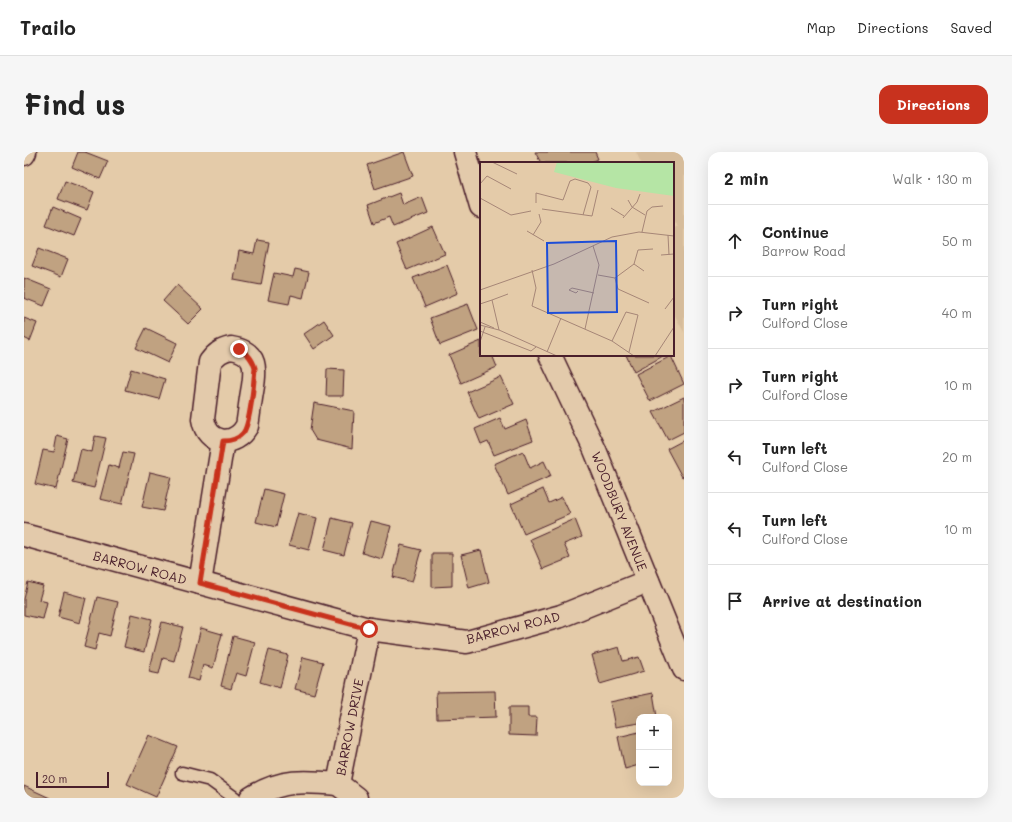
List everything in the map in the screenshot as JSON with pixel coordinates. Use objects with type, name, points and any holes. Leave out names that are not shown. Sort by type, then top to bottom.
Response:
[{"type":"street","points":[[466,152],[480,204]]},
{"type":"street","name":"WOODBURY AVENUE","points":[[550,356],[595,450],[684,669]]},
{"type":"street","points":[[200,583],[223,441]]},
{"type":"street","name":"BARROW ROAD","points":[[24,535],[369,629],[467,642],[562,616],[648,580]]},
{"type":"street","name":"BARROW DRIVE","points":[[251,798],[262,791],[280,785],[303,781],[338,784],[369,629]]},
{"type":"street","points":[[338,784],[356,798]]},
{"type":"lane","points":[[182,772],[210,780],[235,798]]},
{"type":"shaded area","points":[[636,152],[684,152],[684,332],[674,314],[674,228],[678,226],[674,220],[674,162],[641,162]]},
{"type":"building","points":[[78,152],[85,152],[108,161],[100,179],[72,167]]},
{"type":"building","points":[[404,152],[413,176],[375,189],[367,165]]},
{"type":"building","points":[[535,152],[595,152],[598,159],[591,162],[540,162]]},
{"type":"building","points":[[65,181],[94,192],[87,210],[58,199]]},
{"type":"building","points":[[399,193],[403,205],[422,197],[428,213],[393,227],[389,217],[374,223],[368,205]]},
{"type":"building","points":[[53,207],[81,219],[74,236],[46,225]]},
{"type":"building","points":[[433,227],[445,254],[407,270],[396,244]]},
{"type":"building","points":[[257,240],[269,242],[261,285],[234,280],[239,251],[254,254]]},
{"type":"building","points":[[39,248],[68,259],[61,277],[32,266]]},
{"type":"building","points":[[447,265],[458,293],[425,307],[413,278]]},
{"type":"building","points":[[295,269],[309,272],[303,298],[291,295],[289,304],[268,300],[274,273],[293,277]]},
{"type":"building","points":[[24,278],[51,289],[44,306],[24,298]]},
{"type":"building","points":[[177,285],[203,309],[188,324],[163,301]]},
{"type":"building","points":[[468,304],[478,330],[440,345],[430,318]]},
{"type":"building","points":[[24,318],[37,323],[30,341],[24,338]]},
{"type":"building","points":[[324,320],[334,335],[314,349],[304,334]]},
{"type":"building","points":[[146,328],[177,343],[168,363],[136,348]]},
{"type":"building","points":[[480,341],[480,356],[492,356],[497,367],[461,383],[449,355]]},
{"type":"building","points":[[626,356],[663,356],[634,372]]},
{"type":"building","points":[[671,356],[684,384],[650,401],[636,374]]},
{"type":"building","points":[[131,369],[165,379],[159,399],[125,390]]},
{"type":"building","points":[[327,369],[344,370],[343,396],[326,396]]},
{"type":"building","points":[[501,377],[514,404],[479,419],[467,392]]},
{"type":"building","points":[[684,397],[684,432],[668,440],[653,412]]},
{"type":"building","points":[[314,403],[354,411],[352,449],[316,440],[310,430]]},
{"type":"building","points":[[500,418],[505,429],[526,420],[533,440],[494,455],[488,441],[481,444],[475,429]]},
{"type":"building","points":[[57,436],[68,439],[56,489],[35,484],[43,450],[54,452]]},
{"type":"building","points":[[95,436],[106,438],[94,488],[73,483],[81,449],[92,452]]},
{"type":"building","points":[[684,440],[684,476],[682,477],[667,449]]},
{"type":"building","points":[[523,451],[530,468],[544,461],[551,476],[508,495],[494,464]]},
{"type":"building","points":[[123,452],[134,454],[122,504],[100,499],[109,465],[119,468]]},
{"type":"building","points":[[150,472],[171,477],[163,511],[142,507]]},
{"type":"building","points":[[264,489],[284,494],[276,527],[256,522]]},
{"type":"building","points":[[543,489],[549,503],[562,497],[570,514],[524,534],[511,504]]},
{"type":"building","points":[[298,513],[317,518],[309,550],[289,545]]},
{"type":"building","points":[[332,518],[352,523],[344,555],[324,550]]},
{"type":"building","points":[[575,519],[582,537],[564,544],[570,558],[543,569],[530,539]]},
{"type":"building","points":[[371,521],[391,526],[382,559],[362,553]]},
{"type":"building","points":[[401,545],[421,550],[412,582],[393,577]]},
{"type":"building","points":[[481,550],[489,582],[469,588],[461,555]]},
{"type":"building","points":[[432,553],[452,553],[452,586],[432,587]]},
{"type":"building","points":[[28,582],[43,586],[39,600],[47,602],[43,619],[24,615],[24,599]]},
{"type":"building","points":[[64,592],[86,598],[80,623],[58,617]]},
{"type":"building","points":[[97,597],[118,602],[110,636],[99,633],[95,650],[84,647]]},
{"type":"building","points":[[132,614],[152,619],[144,652],[124,647]]},
{"type":"building","points":[[162,622],[183,627],[174,661],[163,658],[159,674],[149,672]]},
{"type":"building","points":[[201,628],[222,634],[213,668],[203,665],[199,681],[188,678]]},
{"type":"building","points":[[233,636],[255,642],[246,676],[236,673],[231,689],[221,686]]},
{"type":"building","points":[[619,647],[623,661],[639,657],[644,671],[600,684],[592,655]]},
{"type":"building","points":[[269,650],[288,655],[280,688],[260,682]]},
{"type":"building","points":[[303,657],[323,662],[314,694],[295,689]]},
{"type":"building","points":[[495,691],[496,717],[437,719],[436,692]]},
{"type":"building","points":[[653,693],[656,714],[636,714],[636,724],[615,727],[610,702]]},
{"type":"building","points":[[509,707],[528,707],[528,717],[537,717],[536,736],[509,735]]},
{"type":"building","points":[[636,733],[636,766],[625,769],[618,737]]},
{"type":"building","points":[[149,735],[178,747],[156,797],[127,784]]},
{"type":"building","points":[[24,786],[50,798],[24,798]]},
{"type":"route","points":[[239,349],[248,354],[255,368],[255,378],[247,426],[239,437],[223,441],[200,583],[369,629]]}]
